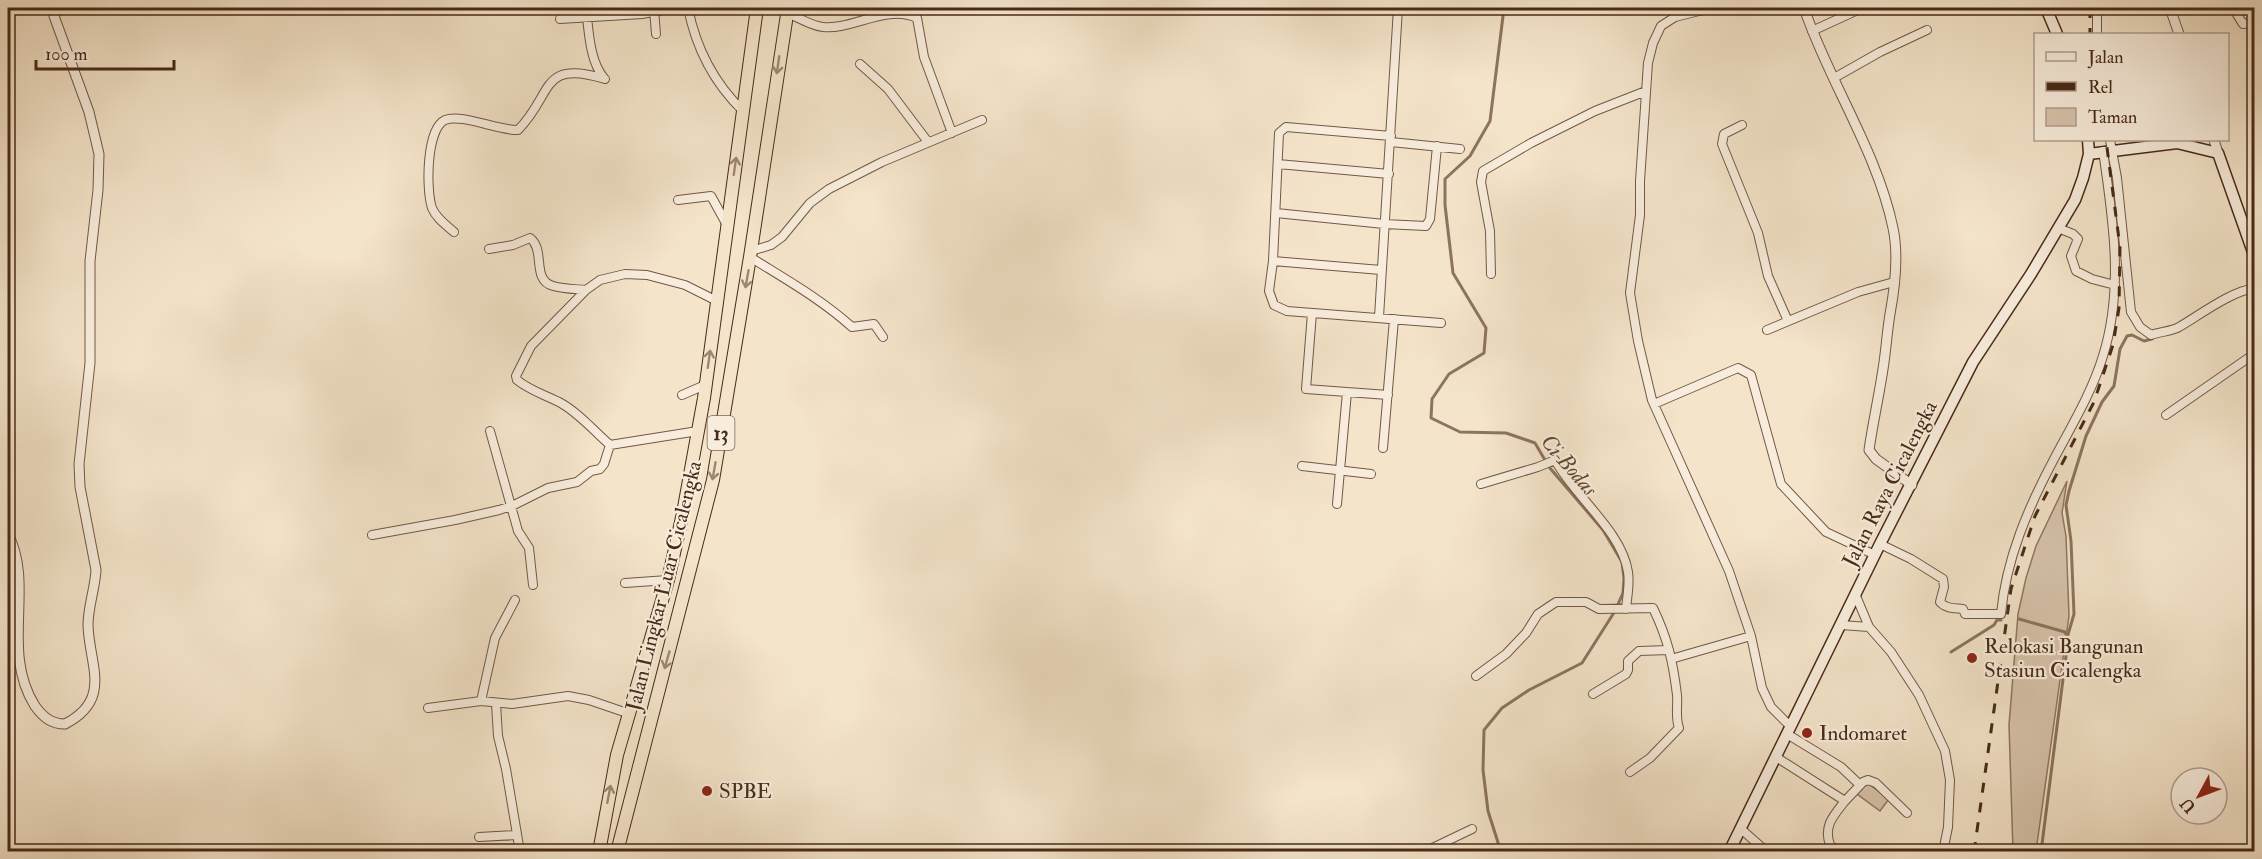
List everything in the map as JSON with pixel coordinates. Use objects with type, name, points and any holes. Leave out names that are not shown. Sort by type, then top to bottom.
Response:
[{"type":"highway","name":"Jalan Lingkar Luar Cicalengka","points":[[599,852],[617,755],[668,580],[683,513],[705,385],[757,8]]},
{"type":"highway","name":"Jalan Lingkar Luar Cicalengka","points":[[617,852],[713,480],[751,254],[787,10]]},
{"type":"main road","points":[[2046,8],[2057,33]]},
{"type":"main road","name":"Jalan Raya Cicalengka","points":[[1729,852],[1880,544],[1973,363],[2075,200],[2083,178],[2088,141]]},
{"type":"main road","points":[[2088,154],[2108,147],[2179,141],[2218,153],[2254,255]]},
{"type":"street","points":[[8,534],[17,571],[19,667],[26,692],[44,717],[52,722],[65,724],[83,712],[95,690],[88,608],[96,570],[80,487],[80,464],[90,363],[90,261],[98,190],[99,154],[88,112],[54,16],[56,11],[63,8]]},
{"type":"street","points":[[560,19],[673,8]]},
{"type":"street","points":[[688,8],[693,34],[712,74],[726,95],[742,111]]},
{"type":"street","points":[[1379,317],[1398,8]]},
{"type":"street","points":[[1424,8],[1434,8]]},
{"type":"street","points":[[1711,8],[1675,17],[1661,26],[1653,42],[1648,63],[1640,215],[1630,293],[1638,341],[1654,404],[1729,570],[1751,636],[1762,688],[1771,707],[1789,731],[1841,767],[1860,784]]},
{"type":"street","points":[[1804,8],[1812,31],[1868,155],[1887,206],[1893,230],[1896,268],[1893,305],[1880,388],[1871,425],[1869,450],[1876,459],[1912,485]]},
{"type":"street","points":[[1812,31],[1862,8]]},
{"type":"street","points":[[2097,8],[2097,33]]},
{"type":"street","points":[[2170,8],[2179,33]]},
{"type":"street","points":[[2233,8],[2243,24],[2254,23]]},
{"type":"street","points":[[654,10],[656,34]]},
{"type":"street","points":[[787,10],[824,27],[881,16],[904,14],[916,18],[924,57],[952,133]]},
{"type":"street","points":[[454,232],[432,208],[428,165],[436,128],[449,119],[518,130],[557,76],[572,72],[605,79],[597,69],[589,37],[587,17]]},
{"type":"street","points":[[1834,78],[1880,52],[1927,30]]},
{"type":"street","points":[[860,64],[888,89],[928,142]]},
{"type":"street","points":[[1491,274],[1490,231],[1481,182],[1483,171],[1522,148],[1595,111],[1646,91]]},
{"type":"street","points":[[751,254],[782,237],[810,203],[829,189],[859,175],[867,168],[981,120]]},
{"type":"street","points":[[1742,125],[1724,134],[1722,144],[1758,233],[1768,276],[1788,321]]},
{"type":"street","points":[[1441,323],[1312,313],[1287,310],[1274,305],[1269,291],[1274,261],[1279,133],[1286,127],[1460,149]]},
{"type":"street","points":[[2214,141],[2218,153]]},
{"type":"street","points":[[1276,213],[1384,224],[1421,226],[1429,224],[1437,147]]},
{"type":"street","points":[[1880,544],[1911,559],[1943,579],[1944,587],[1940,602],[1943,605],[1963,609],[1965,614],[2001,614],[2005,579],[2021,530],[2091,389],[2104,354],[2113,314],[2115,285],[2108,147]]},
{"type":"street","points":[[2108,147],[2117,177],[2131,312],[2140,327],[2151,334],[2174,329],[2233,296],[2254,289]]},
{"type":"street","points":[[1278,164],[1389,174]]},
{"type":"street","points":[[678,200],[711,196],[727,225]]},
{"type":"street","points":[[2058,228],[2073,234],[2078,239],[2071,256],[2073,268],[2076,271],[2092,279],[2115,285]]},
{"type":"street","points":[[489,249],[513,245],[530,238],[536,244],[541,275],[547,283],[552,286],[586,290]]},
{"type":"street","points":[[751,254],[834,311],[852,327],[874,324],[883,337]]},
{"type":"street","points":[[1274,261],[1381,270]]},
{"type":"street","points":[[610,446],[575,413],[560,403],[529,389],[516,378],[531,346],[586,290],[600,280],[611,276],[647,275],[685,285],[717,301]]},
{"type":"street","points":[[1767,330],[1858,292],[1894,282]]},
{"type":"street","points":[[1312,313],[1306,389],[1388,394]]},
{"type":"street","points":[[1383,448],[1394,319]]},
{"type":"street","points":[[2166,415],[2254,354]]},
{"type":"street","points":[[1654,404],[1738,368],[1751,375],[1780,484],[1826,532],[1875,555]]},
{"type":"street","points":[[682,395],[705,385]]},
{"type":"street","points":[[1337,504],[1347,392]]},
{"type":"street","points":[[490,431],[518,531],[529,548],[533,585]]},
{"type":"street","points":[[610,446],[698,431]]},
{"type":"street","points":[[372,535],[455,520],[512,506],[548,488],[578,482],[604,464],[610,446]]},
{"type":"street","points":[[1481,484],[1555,460],[1574,488],[1605,525],[1618,548],[1628,570],[1625,609]]},
{"type":"street","points":[[1302,466],[1371,474]]},
{"type":"street","points":[[625,583],[668,580]]},
{"type":"street","points":[[1856,596],[1869,627],[1891,652],[1911,682],[1945,751],[1950,780],[1948,827],[1943,852]]},
{"type":"street","points":[[481,701],[495,638],[515,600]]},
{"type":"street","points":[[1476,676],[1511,649],[1526,633],[1538,614],[1556,602],[1586,602],[1599,609],[1653,608],[1665,633],[1670,655],[1677,700],[1675,718],[1679,728],[1650,758],[1630,772]]},
{"type":"street","points":[[1841,626],[1869,627]]},
{"type":"street","points":[[1593,694],[1626,674],[1628,661],[1639,651],[1670,655],[1751,636]]},
{"type":"street","points":[[428,708],[481,701],[496,704],[529,702],[568,696],[589,700],[630,714]]},
{"type":"street","points":[[496,704],[498,736],[520,852]]},
{"type":"street","points":[[1776,757],[1845,801]]},
{"type":"street","points":[[1838,852],[1830,845],[1827,827],[1831,818],[1860,784],[1868,780],[1876,783],[1907,813]]},
{"type":"street","points":[[1424,852],[1472,829]]},
{"type":"street","points":[[1741,829],[1767,852]]},
{"type":"street","points":[[479,837],[517,835]]},
{"type":"green space","points":[[2067,481],[2062,513],[2066,536],[2069,616],[2036,851],[2013,851],[2009,725],[2018,614],[2036,546]]},
{"type":"green space","points":[[1866,782],[1889,799],[1880,811],[1857,794]]},
{"type":"waterway","name":"Ci Bodas","points":[[1501,852],[1488,811],[1483,770],[1484,730],[1502,708],[1529,690],[1582,663],[1615,611],[1623,593],[1624,578],[1622,562],[1603,530],[1549,467],[1535,443],[1506,433],[1460,432],[1431,418],[1432,399],[1449,374],[1484,353],[1486,328],[1453,273],[1445,205],[1445,179],[1470,156],[1490,121],[1504,8]]},
{"type":"waterway","points":[[2067,638],[2074,614],[2071,541],[2066,505],[2069,491],[2086,436],[2102,402],[2114,386],[2120,349],[2127,336],[2132,335],[2144,341],[2152,339]]},
{"type":"waterway","points":[[2019,619],[2065,632],[2068,640],[2041,852]]},
{"type":"waterway","points":[[1951,652],[1994,625],[1997,620],[2001,620]]},
{"type":"railway","points":[[2090,8],[2090,33]]},
{"type":"railway","points":[[1974,852],[2011,589],[2035,516],[2094,402],[2113,345],[2119,308],[2120,247],[2106,141]]},
{"type":"place","name":"Relokasi Bangunan Stasiun Cicalengka","points":[[1972,658]]},
{"type":"place","name":"Indomaret","points":[[1807,733]]},
{"type":"place","name":"SPBE","points":[[707,791]]}]
